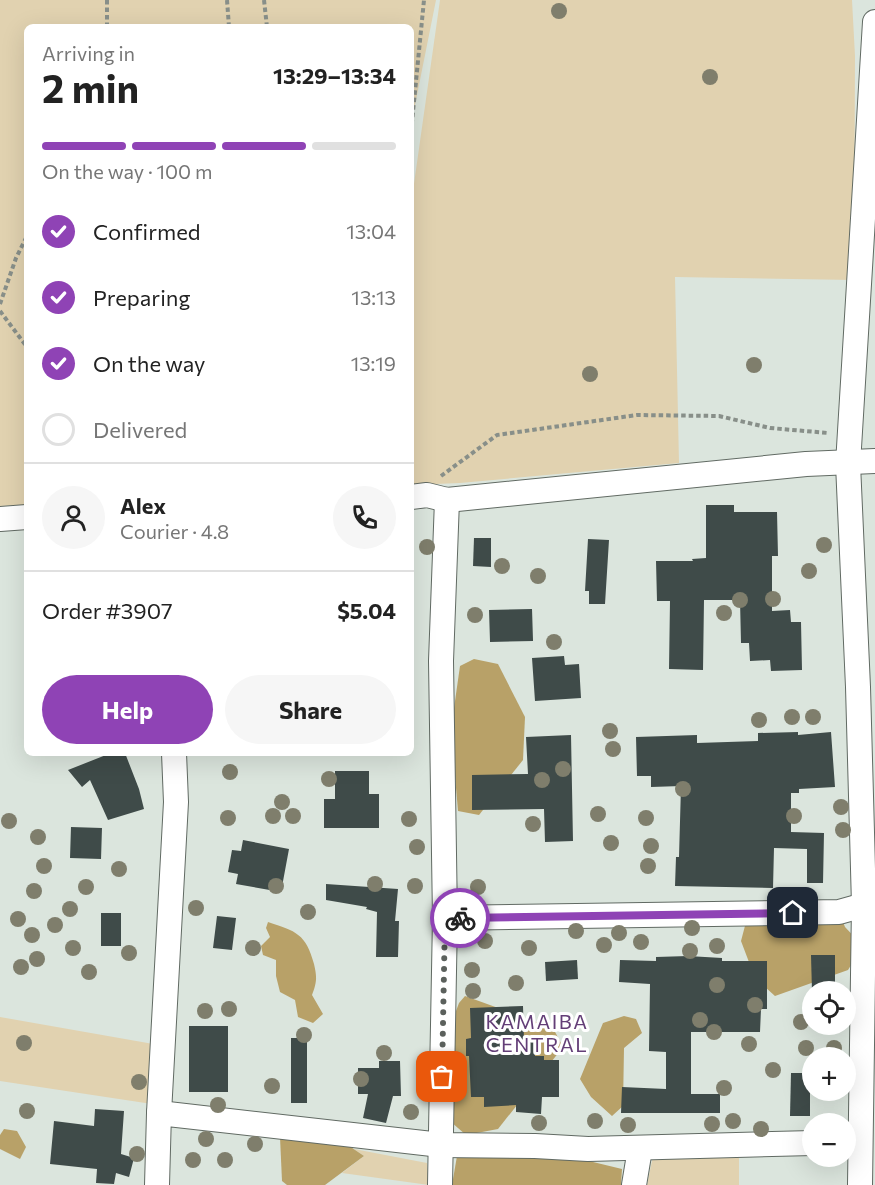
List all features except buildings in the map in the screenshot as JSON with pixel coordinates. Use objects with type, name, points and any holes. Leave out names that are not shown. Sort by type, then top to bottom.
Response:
[{"type":"street","points":[[855,1113],[869,905],[848,464],[875,20],[873,0]]},
{"type":"street","points":[[440,1185],[445,918],[441,662],[428,497],[806,464],[848,464],[875,461]]},
{"type":"street","points":[[0,519],[24,517]]},
{"type":"street","points":[[157,1185],[175,814],[174,756]]},
{"type":"street","points":[[445,918],[839,912],[869,905]]},
{"type":"street","points":[[159,1113],[441,1145],[640,1149],[802,1143]]},
{"type":"street","points":[[634,1185],[640,1149]]},
{"type":"street","points":[[856,1160],[860,1185]]},
{"type":"path","points":[[107,0],[107,24]]},
{"type":"path","points":[[227,0],[229,24]]},
{"type":"path","points":[[264,0],[267,24]]},
{"type":"path","points":[[414,102],[424,0]]},
{"type":"path","points":[[0,304],[24,242]]},
{"type":"path","points":[[0,311],[24,343]]},
{"type":"path","points":[[428,497],[438,478],[497,435],[637,415],[719,416],[770,428],[850,435]]},
{"type":"shaded area","points":[[0,0],[436,0],[414,110],[414,24],[24,24],[24,505],[0,506]]},
{"type":"shaded area","points":[[440,0],[852,0],[855,56],[854,280],[675,277],[679,463],[460,483],[414,485],[414,184]]},
{"type":"shaded area","points":[[474,659],[498,664],[525,717],[523,760],[479,815],[458,811],[451,729],[460,666]]},
{"type":"shaded area","points":[[839,912],[845,927],[863,946],[848,970],[817,981],[802,981],[802,986],[775,996],[755,978],[741,941],[746,922]]},
{"type":"shaded area","points":[[268,922],[293,931],[303,940],[311,954],[316,976],[312,995],[323,1014],[313,1023],[298,1017],[295,1000],[280,992],[276,976],[276,960],[263,955],[261,946],[270,937],[266,928]]},
{"type":"shaded area","points":[[465,996],[553,1028],[563,1047],[498,1129],[466,1135],[435,1108],[432,1075],[459,1003]]},
{"type":"shaded area","points":[[624,1016],[636,1019],[642,1033],[624,1048],[623,1106],[612,1116],[591,1097],[580,1079],[603,1023]]},
{"type":"shaded area","points":[[0,1017],[159,1045],[152,1104],[0,1081]]},
{"type":"shaded area","points":[[4,1129],[17,1131],[26,1147],[20,1159],[0,1149],[0,1135]]},
{"type":"shaded area","points":[[330,1133],[364,1156],[325,1185],[287,1185],[282,1181],[280,1137]]},
{"type":"shaded area","points":[[535,1148],[622,1169],[621,1185],[452,1185],[457,1156]]},
{"type":"shaded area","points":[[354,1149],[427,1163],[429,1185],[342,1173],[364,1156]]},
{"type":"shaded area","points":[[653,1156],[739,1156],[739,1185],[647,1185]]},
{"type":"way so far","points":[[442,1077],[445,918],[460,918]]},
{"type":"district","name":"KAMAIBA CENTRAL","points":[[537,1034]]},
{"type":"route","points":[[460,918],[793,913]]}]
